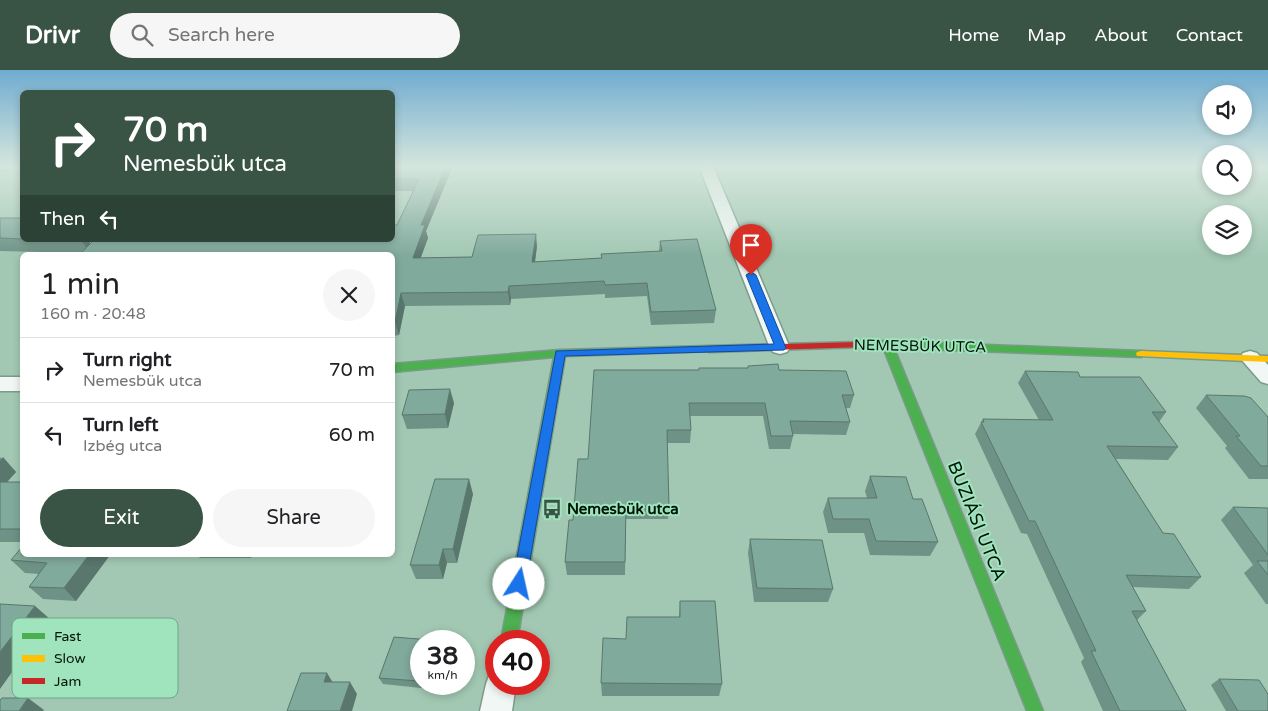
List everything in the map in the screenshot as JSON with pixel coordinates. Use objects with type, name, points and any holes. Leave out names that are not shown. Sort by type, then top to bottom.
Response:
[{"type":"street","points":[[718,196],[780,348]]},
{"type":"street","name":"NEMESBÜK UTCA","points":[[395,368],[560,353],[887,344],[1259,358]]},
{"type":"street","name":"BUZIÁSI UTCA","points":[[887,344],[1035,711]]},
{"type":"street","points":[[511,630],[560,353]]},
{"type":"street","points":[[1259,358],[1268,377]]},
{"type":"street","points":[[0,384],[20,384]]},
{"type":"street","points":[[496,711],[499,695]]},
{"type":"building","points":[[411,196],[433,196],[421,225],[425,225],[413,258],[472,257],[478,235],[536,234],[532,262],[602,258],[601,254],[662,251],[660,241],[697,239],[716,310],[651,312],[647,283],[605,285],[604,281],[509,286],[508,292],[401,293],[395,322],[395,252],[82,252],[92,242],[395,242],[395,225],[397,225]]},
{"type":"building","points":[[0,218],[20,218],[20,239],[0,238]]},
{"type":"building","points":[[778,364],[779,370],[846,371],[854,395],[842,395],[850,422],[790,421],[793,436],[771,436],[765,403],[689,403],[691,430],[667,430],[669,506],[626,506],[625,562],[565,562],[569,520],[573,520],[578,459],[588,459],[594,370],[699,370],[699,368],[748,368],[748,366]]},
{"type":"building","points":[[1025,371],[1078,372],[1080,377],[1140,377],[1166,412],[1152,412],[1178,447],[1107,446],[1163,533],[1174,534],[1201,577],[1126,575],[1146,611],[1132,611],[1186,711],[1120,711],[1091,651],[1096,651],[1035,521],[1029,521],[981,422],[984,422],[983,419],[1053,420]]},
{"type":"building","points":[[450,389],[445,414],[402,415],[409,390]]},
{"type":"building","points":[[1206,395],[1244,396],[1251,398],[1268,417],[1268,466],[1261,466],[1236,436],[1240,436]]},
{"type":"building","points":[[870,476],[906,477],[913,499],[922,499],[938,542],[876,541],[869,519],[833,519],[828,498],[877,498]]},
{"type":"building","points":[[435,479],[469,479],[453,549],[443,549],[439,565],[410,565]]},
{"type":"building","points":[[0,482],[20,482],[20,529],[0,529]]},
{"type":"building","points":[[1233,507],[1268,508],[1268,555]]},
{"type":"building","points":[[750,539],[822,540],[833,589],[757,588]]},
{"type":"building","points":[[20,549],[20,557],[87,557],[64,588],[29,587],[47,563],[11,560]]},
{"type":"building","points":[[1257,561],[1268,561],[1268,575]]},
{"type":"building","points":[[680,601],[715,601],[722,684],[601,683],[603,638],[626,639],[627,617],[680,617]]},
{"type":"building","points":[[0,604],[35,606],[26,618],[12,618],[12,636],[0,652]]},
{"type":"building","points":[[394,637],[410,638],[410,680],[379,678]]},
{"type":"building","points":[[301,673],[327,673],[324,682],[350,682],[340,711],[287,711]]},
{"type":"building","points":[[1219,679],[1259,680],[1268,694],[1268,711],[1238,711]]},
{"type":"building","points":[[2,698],[28,698],[19,711],[0,711],[0,700]]},
{"type":"traffic: fast","points":[[887,344],[1035,711]]},
{"type":"traffic: fast","points":[[860,345],[887,344],[1141,354]]},
{"type":"traffic: fast","points":[[395,368],[560,353],[709,349]]},
{"type":"traffic: fast","points":[[511,630],[560,353]]},
{"type":"traffic: slow","points":[[1141,354],[1268,359]]},
{"type":"traffic: jam","points":[[709,349],[860,345]]},
{"type":"place","name":"Nemesbük utca","points":[[552,509]]},
{"type":"route","points":[[519,584],[560,353],[780,348],[751,275]]}]
